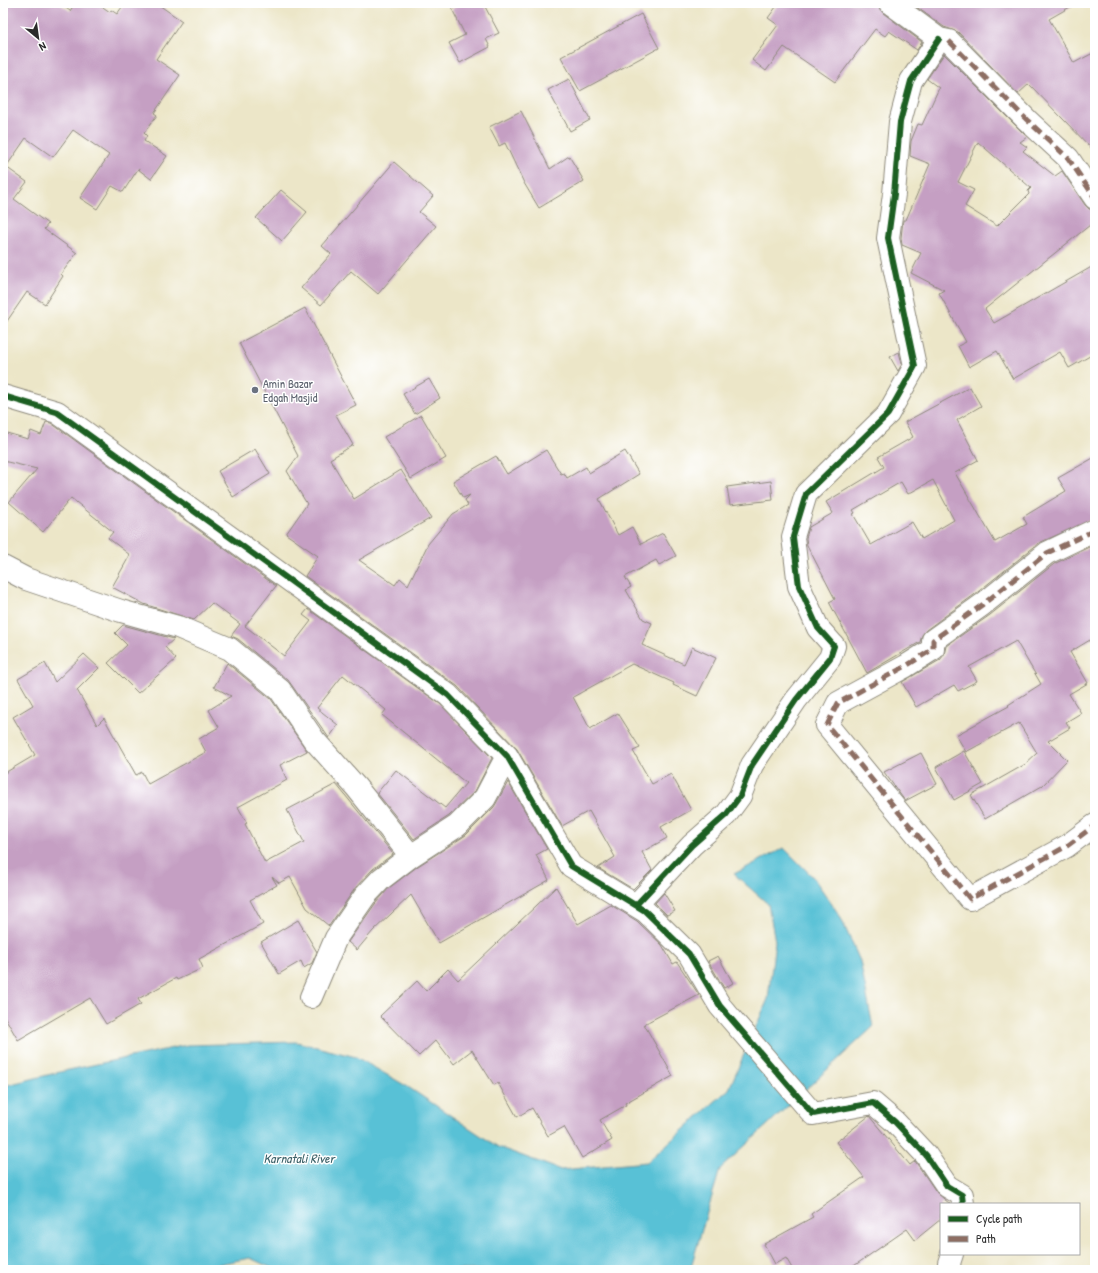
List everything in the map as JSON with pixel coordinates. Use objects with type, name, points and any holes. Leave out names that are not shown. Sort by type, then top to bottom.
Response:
[{"type":"street","points":[[890,3],[940,39],[949,41],[1027,120],[1068,158],[1095,198]]},
{"type":"street","points":[[636,905],[692,845],[726,814],[740,796],[752,765],[796,700],[830,658],[834,646],[818,628],[799,586],[792,537],[806,494],[888,414],[916,366],[888,238],[894,194],[900,122],[911,81],[940,39]]},
{"type":"street","points":[[3,396],[57,412],[448,695],[507,756],[571,866],[645,911],[689,954],[720,1006],[813,1114],[873,1103],[895,1122],[926,1155],[947,1186],[962,1195],[963,1203]]},
{"type":"street","points":[[1095,530],[1047,553],[982,605],[933,640],[932,650],[906,666],[838,702],[827,725],[970,899],[1067,846],[1095,824]]},
{"type":"street","points":[[3,567],[26,579],[121,611],[178,627],[230,649],[280,690],[314,740],[356,787],[411,856]]},
{"type":"street","points":[[311,997],[336,938],[365,896],[382,879],[411,856],[458,826],[485,798],[507,756]]},
{"type":"street","points":[[950,1270],[949,1263],[952,1255]]},
{"type":"water","name":"Karnatali River","points":[[784,848],[813,877],[840,916],[860,961],[873,1027],[720,1169],[690,1270],[276,1270],[250,1258],[187,1270],[3,1270],[3,1086],[64,1071],[187,1045],[297,1042],[356,1057],[408,1087],[498,1147],[561,1170],[647,1162],[729,1089],[768,999],[775,941],[768,904],[734,874]]},
{"type":"building","points":[[3,3],[59,3],[70,11],[75,3],[97,3],[110,12],[111,10],[117,14],[125,3],[156,3],[182,21],[156,59],[180,75],[154,113],[157,115],[144,133],[147,136],[144,141],[167,156],[151,179],[138,169],[123,192],[112,186],[97,209],[80,198],[109,155],[73,130],[53,157],[26,138],[6,167],[27,182],[14,199],[48,224],[44,229],[77,253],[61,274],[63,276],[45,304],[27,292],[3,327]]},
{"type":"building","points":[[462,3],[483,3],[499,33],[486,39],[490,47],[460,63],[449,43],[465,35],[452,9]]},
{"type":"building","points":[[779,3],[878,3],[879,8],[883,13],[922,42],[917,50],[889,31],[885,36],[875,29],[835,82],[784,47],[766,71],[752,60],[778,25],[768,18]]},
{"type":"building","points":[[911,3],[1077,3],[1049,19],[1074,63],[1095,52],[1095,152],[1029,84],[1018,94],[958,32],[944,27]]},
{"type":"building","points":[[641,14],[659,48],[580,91],[561,57]]},
{"type":"building","points":[[944,54],[1027,137],[1020,142],[1027,147],[1023,151],[1055,176],[1062,171],[1085,205],[1089,209],[1095,210],[1095,221],[985,309],[994,323],[1095,265],[1095,353],[1069,368],[1060,352],[1013,379],[997,351],[969,367],[958,346],[966,342],[939,293],[944,290],[911,273],[921,253],[902,245],[901,238],[903,220],[906,220],[930,164],[910,156],[911,141],[918,124],[922,125],[939,88],[927,79]],"holes":[[[978,142],[1031,188],[1028,191],[1029,194],[997,226],[965,206],[974,190],[958,182]]]},
{"type":"building","points":[[569,79],[590,120],[570,131],[548,90]]},
{"type":"building","points":[[521,111],[550,169],[569,156],[584,181],[539,208],[524,183],[505,143],[499,146],[489,127]]},
{"type":"building","points":[[394,162],[433,196],[419,212],[436,226],[378,294],[351,271],[321,305],[301,288],[331,254],[322,246]]},
{"type":"building","points":[[281,190],[307,212],[282,241],[256,218]]},
{"type":"building","points":[[305,308],[356,405],[336,415],[353,445],[330,459],[354,499],[401,470],[431,518],[359,560],[395,585],[400,578],[408,585],[428,544],[453,514],[468,505],[465,500],[470,495],[463,498],[453,481],[496,456],[507,474],[546,450],[561,474],[564,473],[567,478],[586,467],[589,473],[625,451],[639,474],[599,499],[618,535],[632,527],[641,544],[663,533],[676,556],[659,565],[656,560],[625,577],[631,587],[626,590],[643,619],[652,623],[642,645],[684,664],[692,647],[716,658],[697,696],[673,685],[674,683],[632,664],[573,697],[590,729],[618,713],[640,748],[633,751],[652,784],[671,774],[691,810],[661,827],[667,838],[642,852],[652,870],[633,889],[598,868],[615,857],[589,811],[562,826],[517,749],[457,686],[305,576],[318,556],[286,534],[307,504],[287,471],[298,456],[239,343]]},
{"type":"building","points":[[899,352],[902,364],[898,371],[890,357]]},
{"type":"building","points":[[429,379],[440,398],[415,414],[403,394]]},
{"type":"building","points":[[970,387],[981,406],[957,420],[978,460],[955,473],[995,542],[1027,524],[1023,517],[1066,491],[1058,478],[1095,457],[1095,518],[1039,543],[974,595],[926,630],[922,635],[920,642],[867,673],[829,602],[835,599],[807,545],[806,538],[809,527],[833,513],[826,502],[884,467],[878,457],[913,437],[905,422]],"holes":[[[933,480],[954,520],[922,539],[912,522],[871,545],[853,514],[855,513],[853,510],[901,482],[908,494]]]},
{"type":"building","points":[[421,415],[446,458],[411,479],[384,437]]},
{"type":"building","points":[[46,422],[51,423],[276,586],[245,626],[284,656],[311,621],[303,615],[308,609],[440,704],[492,758],[475,791],[449,816],[414,839],[377,793],[396,770],[445,808],[466,783],[382,715],[386,710],[343,675],[317,708],[338,725],[329,738],[288,680],[238,639],[231,636],[240,624],[212,603],[194,620],[144,604],[112,587],[130,555],[108,538],[113,532],[71,498],[43,532],[9,502],[37,469],[3,461],[3,432],[28,439],[31,431],[41,435]]},
{"type":"building","points":[[255,449],[270,474],[233,497],[218,471]]},
{"type":"building","points":[[771,481],[773,500],[730,505],[727,487]]},
{"type":"building","points":[[1095,544],[1095,637],[1070,652],[1088,683],[1069,694],[1081,713],[1066,722],[1070,728],[1048,741],[1067,760],[1042,786],[985,819],[971,795],[1024,765],[1037,753],[1019,723],[966,752],[956,735],[1009,706],[1008,705],[1041,684],[1016,641],[969,667],[977,681],[958,691],[954,685],[916,707],[902,682],[940,660],[944,655],[946,646],[990,615],[1054,564]]},
{"type":"building","points":[[123,625],[174,639],[165,647],[176,659],[138,693],[108,663],[127,645],[115,633]]},
{"type":"building","points":[[84,654],[99,668],[77,690],[97,725],[104,718],[136,775],[142,772],[148,784],[206,752],[199,739],[219,727],[209,710],[231,696],[214,687],[227,663],[271,699],[307,751],[280,765],[287,780],[238,807],[265,863],[304,842],[287,810],[336,784],[393,854],[373,869],[356,887],[329,926],[307,908],[290,877],[279,883],[272,877],[277,885],[250,900],[263,924],[199,959],[203,968],[177,980],[176,978],[138,999],[141,1004],[106,1024],[90,998],[18,1040],[3,1014],[3,774],[35,755],[13,717],[33,705],[18,679],[45,663],[55,682]]},
{"type":"building","points":[[964,751],[983,784],[954,800],[936,767]]},
{"type":"building","points":[[921,753],[937,784],[905,801],[884,772]]},
{"type":"building","points":[[508,782],[547,849],[536,855],[549,880],[439,943],[411,895],[373,931],[357,950],[348,942],[375,904],[389,888],[418,866],[466,835],[494,807]]},
{"type":"building","points":[[556,887],[578,924],[611,905],[637,921],[662,945],[673,964],[677,962],[699,995],[644,1024],[673,1076],[625,1103],[626,1105],[600,1120],[612,1140],[582,1158],[564,1127],[548,1136],[532,1108],[517,1117],[498,1083],[494,1085],[472,1050],[454,1064],[436,1040],[419,1056],[380,1016],[417,981],[426,991],[448,969],[458,980]]},
{"type":"building","points":[[664,893],[675,911],[667,915],[655,903]]},
{"type":"building","points":[[298,920],[317,952],[312,963],[304,968],[301,961],[279,974],[261,942]]},
{"type":"building","points":[[718,956],[733,983],[724,988],[708,961]]},
{"type":"building","points":[[869,1116],[910,1165],[915,1161],[937,1193],[949,1203],[940,1203],[940,1220],[915,1240],[907,1229],[848,1270],[793,1270],[786,1258],[775,1264],[764,1244],[813,1217],[811,1214],[864,1177],[836,1142]]},
{"type":"marked path","points":[[949,41],[1027,120],[1068,158],[1095,198]]},
{"type":"marked path","points":[[1095,530],[1047,553],[982,605],[933,640],[933,649],[906,666],[838,703],[827,725],[970,899],[1067,846],[1095,825]]},
{"type":"cycle path","points":[[636,905],[692,845],[726,815],[740,796],[752,765],[796,700],[830,658],[834,646],[818,628],[799,586],[793,537],[806,494],[888,414],[915,366],[888,238],[894,194],[900,122],[911,81],[939,39]]},
{"type":"cycle path","points":[[3,396],[57,412],[448,695],[507,756],[571,866],[645,911],[689,954],[720,1006],[813,1114],[873,1103],[895,1122],[926,1155],[947,1186],[962,1195],[963,1203]]},
{"type":"place","name":"Amin Bazar Edgah Masjid","points":[[255,390]]}]
